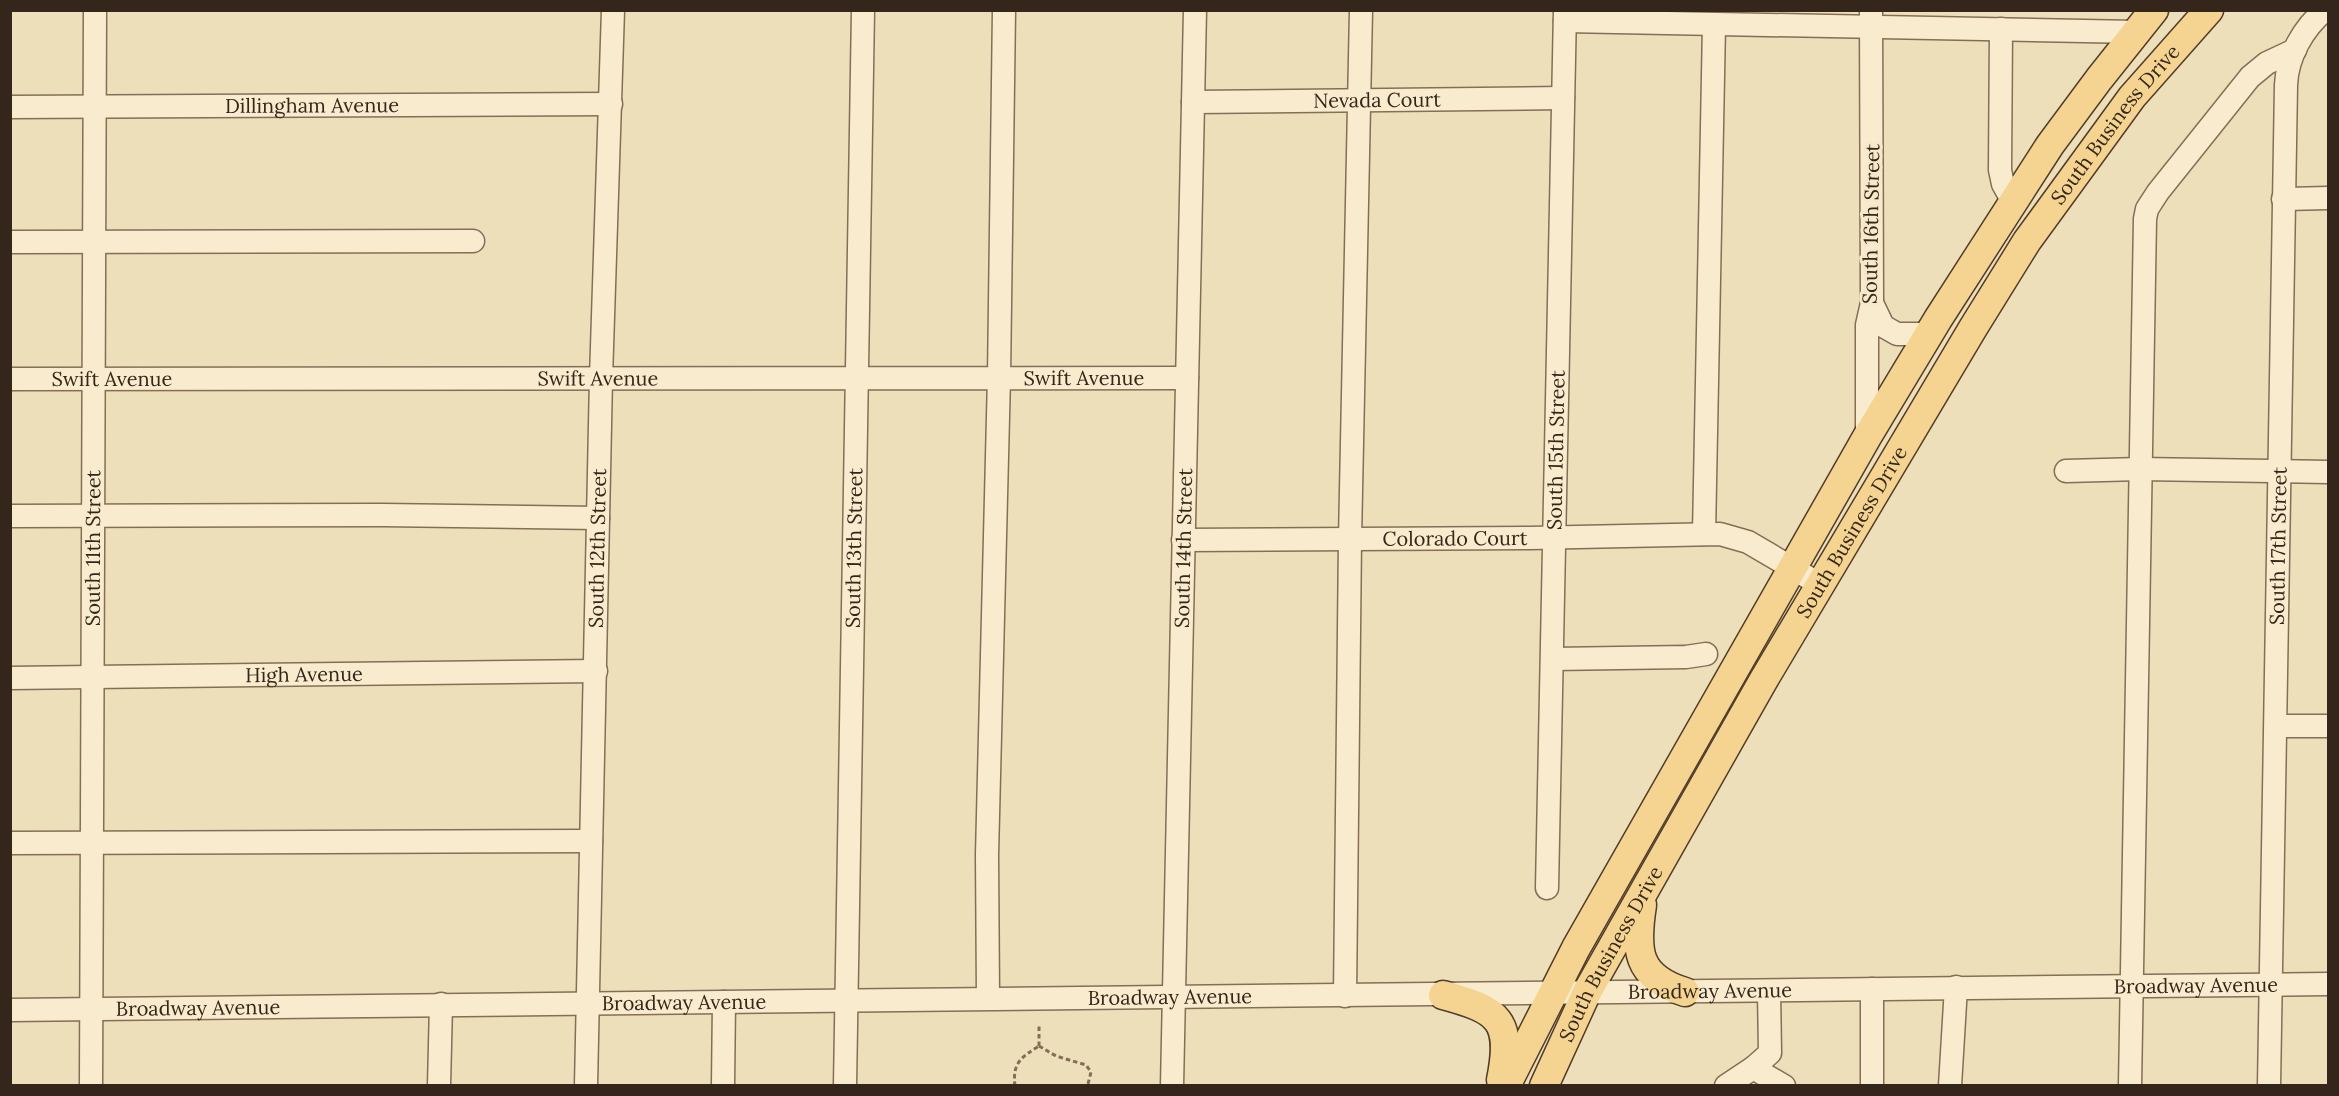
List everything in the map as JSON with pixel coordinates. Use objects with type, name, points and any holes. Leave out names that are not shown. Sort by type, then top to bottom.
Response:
[{"type":"main road","name":"South Business Drive","points":[[1506,1086],[1552,993],[1867,437],[2050,146],[2154,10]]},
{"type":"main road","name":"South Business Drive","points":[[1544,1086],[1587,992],[1763,681],[2027,241],[2132,97],[2209,10]]},
{"type":"main road","points":[[1645,891],[1638,932],[1638,946],[1642,960],[1656,979],[1671,988],[1685,992]]},
{"type":"main road","points":[[1443,995],[1473,1003],[1488,1010],[1497,1019],[1504,1031],[1505,1043],[1500,1086]]},
{"type":"street","name":"South 11th Street","points":[[91,1086],[95,10]]},
{"type":"street","name":"South 12th Street","points":[[586,1086],[601,378],[613,10]]},
{"type":"street","name":"South 13th Street","points":[[844,1086],[863,10]]},
{"type":"street","points":[[988,998],[987,855],[999,378],[1004,10]]},
{"type":"street","name":"South 14th Street","points":[[1172,1086],[1194,10]]},
{"type":"street","points":[[1345,996],[1350,539],[1361,10]]},
{"type":"street","name":"South 17th Street","points":[[2269,1086],[2286,74],[2295,50],[2321,12]]},
{"type":"street","points":[[1565,16],[1714,25],[1871,18],[2001,29],[2136,32]]},
{"type":"street","name":"South 15th Street","points":[[1547,888],[1565,16]]},
{"type":"street","name":"South 16th Street","points":[[1867,437],[1867,325],[1872,303],[1871,18]]},
{"type":"street","points":[[1704,534],[1714,25]]},
{"type":"street","points":[[2001,29],[2000,170],[2003,184],[2013,202]]},
{"type":"street","points":[[2130,1086],[2145,219],[2147,209],[2158,192],[2250,77],[2267,63],[2295,50]]},
{"type":"street","name":"Nevada Court","points":[[1192,102],[1563,98]]},
{"type":"street","name":"Dillingham Avenue","points":[[10,107],[611,104]]},
{"type":"street","points":[[2283,198],[2328,198]]},
{"type":"street","points":[[10,242],[473,241]]},
{"type":"street","points":[[1872,303],[1883,326],[1897,334],[1930,334]]},
{"type":"street","name":"Swift Avenue","points":[[10,379],[1187,378]]},
{"type":"street","points":[[2066,471],[2140,469],[2328,472]]},
{"type":"street","points":[[10,516],[383,515],[598,518]]},
{"type":"street","name":"Colorado Court","points":[[1183,540],[1722,534],[1740,538],[1821,585]]},
{"type":"street","points":[[1553,659],[1686,657],[1706,654]]},
{"type":"street","name":"High Avenue","points":[[10,678],[596,671]]},
{"type":"street","points":[[2276,726],[2328,726]]},
{"type":"street","points":[[10,843],[591,842]]},
{"type":"street","name":"Broadway Avenue","points":[[10,1010],[2328,984]]},
{"type":"street","points":[[1950,1086],[1956,987]]},
{"type":"street","points":[[1872,989],[1872,1086]]},
{"type":"street","points":[[1753,1080],[1770,1053],[1769,991]]},
{"type":"street","points":[[723,1086],[724,1002]]},
{"type":"street","points":[[439,1086],[441,1004]]},
{"type":"street","points":[[1726,1086],[1753,1080],[1784,1086]]},
{"type":"path","points":[[1039,1024],[1039,1046]]},
{"type":"path","points":[[1039,1046],[1056,1056],[1086,1065],[1091,1072],[1088,1085]]},
{"type":"path","points":[[1015,1086],[1014,1076],[1020,1059],[1039,1046]]}]
